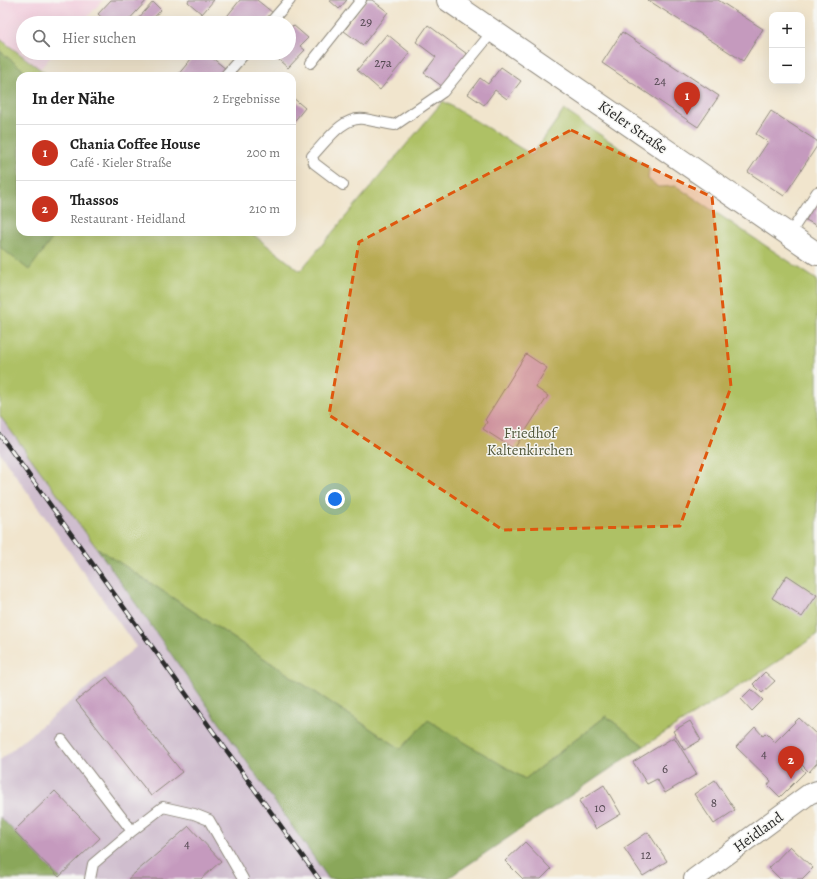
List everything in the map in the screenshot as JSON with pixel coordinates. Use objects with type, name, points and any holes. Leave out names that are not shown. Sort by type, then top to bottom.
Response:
[{"type":"main road","name":"Kieler Straße","points":[[448,0],[817,254]]},
{"type":"street","name":"Heidland","points":[[698,878],[809,794],[817,791]]},
{"type":"lane","points":[[276,16],[290,0]]},
{"type":"lane","points":[[311,63],[361,0]]},
{"type":"lane","points":[[343,186],[314,163],[312,156],[342,125],[354,120],[363,119],[394,125],[443,92],[493,31]]},
{"type":"lane","points":[[228,72],[239,60]]},
{"type":"lane","points":[[789,235],[817,192]]},
{"type":"lane","points":[[62,740],[132,831]]},
{"type":"lane","points":[[90,879],[93,864],[163,807],[194,814],[209,820],[243,879]]},
{"type":"highlighted area","points":[[571,130],[712,197],[731,387],[680,526],[503,530],[329,415],[359,242]]},
{"type":"shaded area","points":[[0,0],[103,0],[88,16],[16,16],[16,51],[0,39]]},
{"type":"shaded area","points":[[28,60],[48,60],[40,69]]},
{"type":"shaded area","points":[[0,416],[96,547],[329,879],[61,879],[0,817],[0,760],[136,647],[0,453]]},
{"type":"green space","name":"Friedhof Kaltenkirchen","points":[[0,39],[16,51],[16,60],[28,60],[44,72],[16,72],[16,236],[255,236],[300,271],[443,101],[532,155],[564,110],[649,168],[648,179],[658,187],[676,186],[817,280],[817,635],[644,746],[606,716],[525,779],[428,721],[401,749],[96,547],[0,416]]},
{"type":"green space","points":[[0,51],[26,72],[16,72],[16,236],[54,236],[29,270],[0,247]]},
{"type":"green space","points":[[96,547],[401,749],[428,720],[525,779],[606,716],[644,746],[447,879],[329,879]]},
{"type":"green space","points":[[0,817],[61,879],[0,879]]},
{"type":"building","points":[[111,0],[147,0],[132,16],[100,16],[98,14]]},
{"type":"building","points":[[189,0],[214,0],[202,14],[188,2]]},
{"type":"building","points":[[240,0],[257,0],[273,13],[271,16],[227,16]]},
{"type":"building","points":[[329,0],[347,0],[339,9]]},
{"type":"building","points":[[367,0],[372,0],[388,12],[363,45],[344,31]]},
{"type":"building","points":[[648,0],[718,0],[763,29],[743,61]]},
{"type":"building","points":[[153,2],[161,10],[155,16],[140,16]]},
{"type":"building","points":[[428,25],[467,54],[443,87],[424,73],[436,57],[416,42]]},
{"type":"building","points":[[296,28],[308,38],[300,46],[305,50],[296,60]]},
{"type":"building","points":[[622,32],[719,96],[698,127],[602,63]]},
{"type":"building","points":[[387,34],[410,53],[380,90],[357,70]]},
{"type":"building","points":[[190,60],[215,60],[226,69],[223,72],[180,72]]},
{"type":"building","points":[[279,60],[296,60],[288,68]]},
{"type":"building","points":[[501,67],[521,81],[507,99],[495,90],[484,105],[468,94],[480,78],[488,84]]},
{"type":"building","points":[[296,100],[305,108],[296,119]]},
{"type":"building","points":[[771,111],[817,141],[817,146],[784,196],[748,172],[768,142],[756,134]]},
{"type":"building","points":[[817,201],[817,226],[806,220]]},
{"type":"building","points":[[526,354],[547,368],[535,387],[548,396],[514,449],[483,429],[487,422],[485,420]]},
{"type":"building","points":[[787,575],[817,595],[802,617],[772,598]]},
{"type":"building","points":[[765,672],[775,681],[762,693],[753,684]]},
{"type":"building","points":[[107,677],[182,772],[151,796],[76,701]]},
{"type":"building","points":[[751,689],[763,700],[752,711],[741,699]]},
{"type":"building","points":[[799,718],[817,735],[817,763],[809,772],[794,757],[793,759],[805,772],[780,797],[768,785],[771,781],[736,747],[755,727],[763,736],[766,733],[775,742]]},
{"type":"building","points":[[690,721],[701,740],[684,750],[673,731]]},
{"type":"building","points":[[674,737],[697,774],[665,793],[657,779],[647,784],[633,762]]},
{"type":"building","points":[[715,780],[735,810],[714,824],[694,794]]},
{"type":"building","points":[[604,785],[621,814],[596,829],[579,801]]},
{"type":"building","points":[[55,791],[100,838],[59,877],[14,831]]},
{"type":"building","points":[[189,826],[221,861],[201,879],[128,879]]},
{"type":"building","points":[[648,832],[667,861],[643,876],[624,848]]},
{"type":"building","points":[[525,842],[551,869],[541,879],[523,879],[505,861]]},
{"type":"building","points":[[790,846],[813,868],[802,879],[780,879],[769,868]]},
{"type":"railway","points":[[0,435],[319,879]]},
{"type":"place","name":"Chania Coffee House","points":[[687,115]]},
{"type":"place","name":"Thassos","points":[[791,779]]}]
